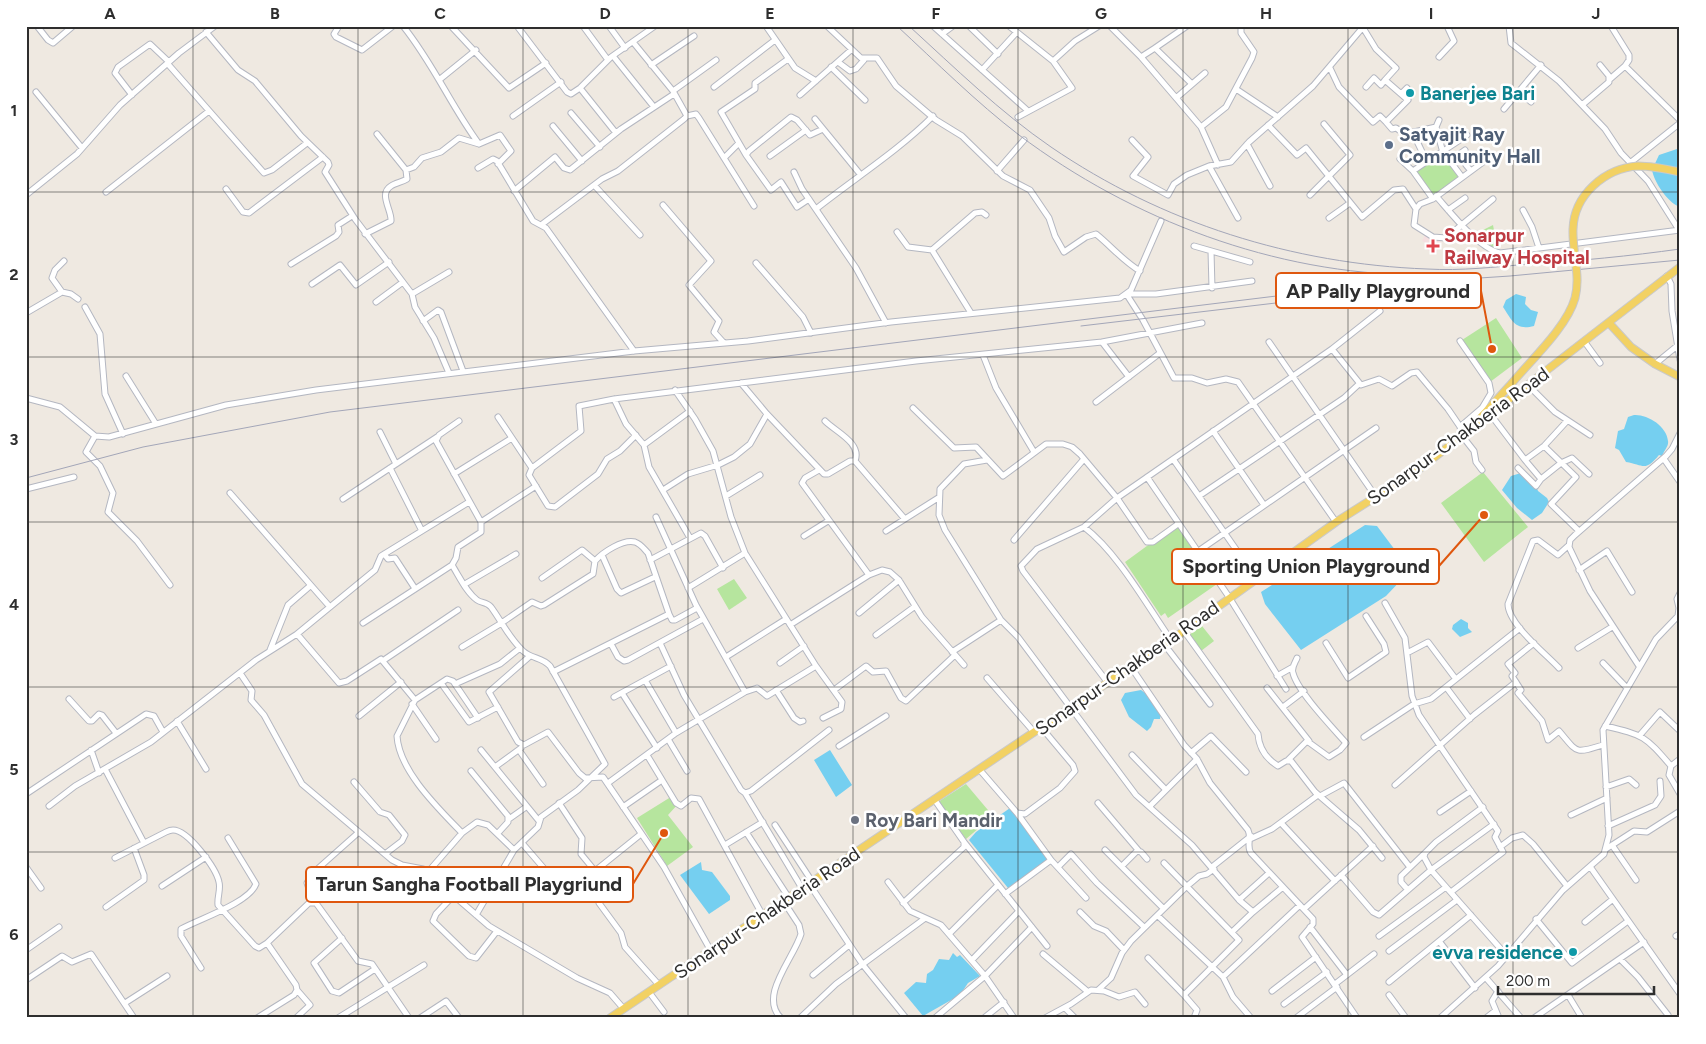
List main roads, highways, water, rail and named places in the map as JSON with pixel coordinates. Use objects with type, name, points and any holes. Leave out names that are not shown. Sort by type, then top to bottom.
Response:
[{"type":"main road","points":[[1462,432],[1485,414],[1562,324],[1572,306],[1576,291],[1573,224],[1578,207],[1587,192],[1608,175],[1626,168],[1646,166],[1680,172]]},
{"type":"main road","name":"Sonarpur-Chakberia Road","points":[[614,1017],[623,1008],[803,890],[934,799],[1184,631],[1336,522],[1424,465],[1437,451],[1462,432],[1491,415],[1680,267]]},
{"type":"main road","points":[[1610,323],[1631,347],[1655,364],[1680,377]]},
{"type":"water","points":[[1680,148],[1680,207],[1675,205],[1662,192],[1652,170],[1659,155]]},
{"type":"water","points":[[1516,294],[1526,297],[1525,304],[1531,310],[1538,312],[1534,326],[1518,326],[1503,307],[1506,300]]},
{"type":"water","points":[[1634,415],[1645,417],[1655,422],[1664,430],[1668,441],[1662,456],[1659,455],[1650,464],[1644,466],[1626,462],[1619,450],[1615,448],[1618,431],[1624,429],[1628,417]]},
{"type":"water","points":[[1521,473],[1533,479],[1538,491],[1549,502],[1542,513],[1532,520],[1517,508],[1502,490],[1511,476]]},
{"type":"water","points":[[1365,525],[1377,526],[1407,566],[1405,576],[1386,596],[1301,650],[1265,604],[1261,592]]},
{"type":"water","points":[[1461,619],[1468,623],[1468,628],[1472,632],[1460,637],[1452,629],[1453,625]]},
{"type":"water","points":[[1141,690],[1150,697],[1161,713],[1160,719],[1154,719],[1147,731],[1129,717],[1121,700],[1125,693]]},
{"type":"water","points":[[830,750],[852,785],[836,797],[814,760]]},
{"type":"water","points":[[1010,808],[1047,858],[1045,862],[1008,888],[969,840],[976,832]]},
{"type":"water","points":[[701,862],[702,870],[712,872],[730,896],[730,900],[709,914],[680,875]]},
{"type":"water","points":[[953,953],[957,957],[960,955],[980,976],[968,983],[960,995],[923,1016],[904,993],[916,982],[926,983],[927,974],[933,970],[939,959],[949,960]]},
{"type":"railway","points":[[897,26],[972,96],[1019,135],[1109,193],[1157,216],[1207,236],[1258,253],[1311,265],[1364,272],[1417,275]]},
{"type":"railway","points":[[909,26],[996,104],[1051,147],[1094,174],[1138,197],[1183,218],[1230,235],[1327,259],[1377,265],[1440,269],[1586,260],[1680,249]]},
{"type":"railway","points":[[26,478],[143,447],[330,412],[1358,286],[1510,276],[1680,260]]},
{"type":"railway","points":[[1081,326],[1369,292]]},
{"type":"place","name":"Banerjee Bari","points":[[1410,93]]},
{"type":"place","name":"Satyajit Ray Community Hall","points":[[1389,145]]},
{"type":"place","name":"Sonarpur Railway Hospital","points":[[1433,246]]},
{"type":"place","name":"AP Pally Playground","points":[[1492,349]]},
{"type":"place","name":"Sporting Union Playground","points":[[1484,515]]},
{"type":"place","name":"Roy Bari Mandir","points":[[855,820]]},
{"type":"place","name":"Tarun Sangha Football Playgriund","points":[[664,833]]},
{"type":"place","name":"evva residence","points":[[1573,952]]}]
